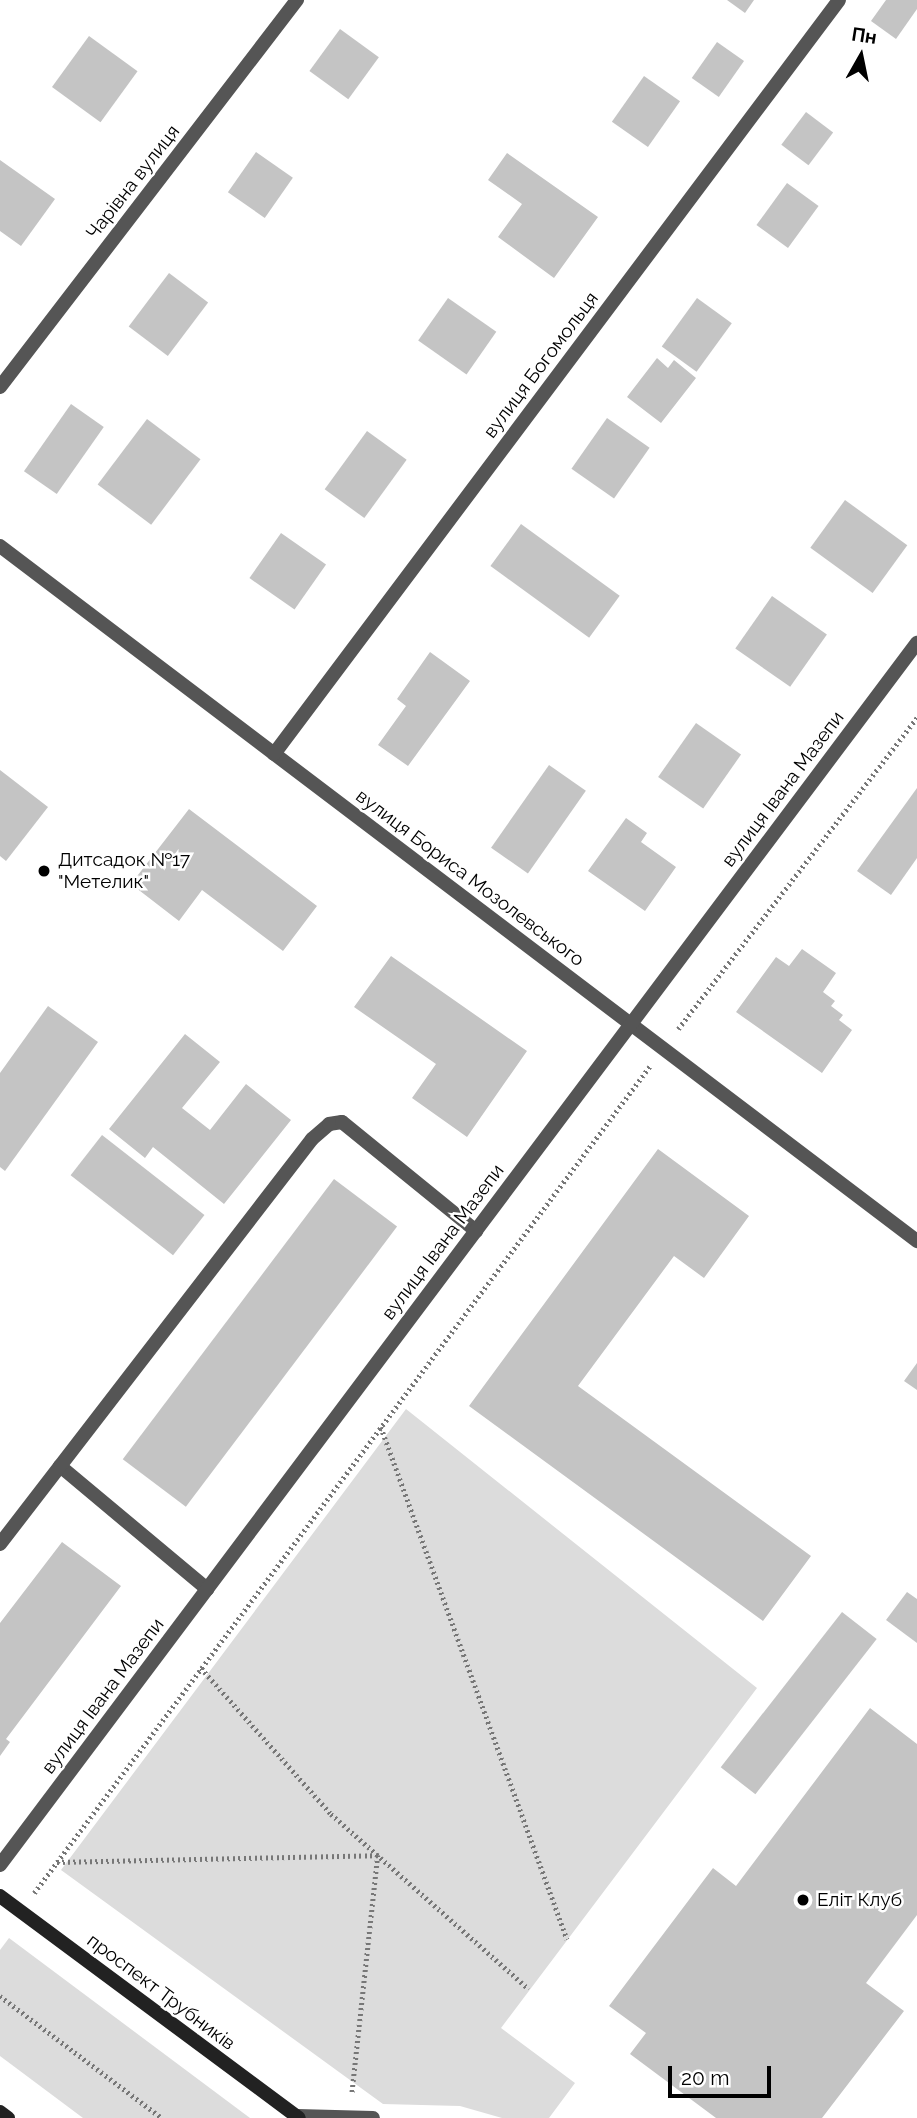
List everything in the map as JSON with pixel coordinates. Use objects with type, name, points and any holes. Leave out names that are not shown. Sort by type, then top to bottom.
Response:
[{"type":"main road","name":"проспект Трубників","points":[[0,1896],[298,2117]]},
{"type":"main road","points":[[0,2112],[8,2118]]},
{"type":"street","name":"Чарівна вулиця","points":[[0,387],[297,0]]},
{"type":"street","name":"вулиця Богомольця","points":[[274,754],[839,0]]},
{"type":"street","name":"вулиця Бориса Мозолевського","points":[[0,546],[917,1241]]},
{"type":"street","name":"вулиця Івана Мазепи","points":[[0,1865],[917,643]]},
{"type":"street","points":[[0,1544],[304,1150],[329,1125],[342,1122],[476,1231]]},
{"type":"street","points":[[60,1466],[207,1589]]},
{"type":"street","points":[[298,2117],[373,2118]]},
{"type":"path","points":[[677,1031],[917,717]]},
{"type":"path","points":[[20,1911],[652,1064]]},
{"type":"path","points":[[381,1427],[567,1939]]},
{"type":"path","points":[[201,1668],[331,1814],[529,1989]]},
{"type":"path","points":[[56,1863],[378,1855]]},
{"type":"path","points":[[351,2100],[378,1855]]},
{"type":"path","points":[[0,1996],[162,2118]]},
{"type":"shaded area","points":[[406,1409],[757,1688],[501,2028],[575,2083],[549,2118],[502,2118],[460,2106],[383,2104],[61,1870]]},
{"type":"shaded area","points":[[9,1938],[250,2118],[83,2118],[0,2056],[0,1950]]},
{"type":"building","points":[[727,0],[754,0],[745,13]]},
{"type":"building","points":[[886,0],[917,0],[917,9],[896,39],[871,21]]},
{"type":"building","points":[[340,29],[379,57],[348,99],[309,71]]},
{"type":"building","points":[[89,36],[138,71],[101,122],[52,87]]},
{"type":"building","points":[[717,42],[744,61],[719,97],[692,78]]},
{"type":"building","points":[[644,76],[680,101],[648,147],[612,122]]},
{"type":"building","points":[[806,112],[833,132],[808,165],[781,145]]},
{"type":"building","points":[[256,152],[293,178],[265,218],[228,192]]},
{"type":"building","points":[[507,153],[598,217],[554,278],[498,237],[522,204],[488,180]]},
{"type":"building","points":[[0,160],[55,199],[21,246],[0,231]]},
{"type":"building","points":[[787,183],[819,206],[788,248],[756,225]]},
{"type":"building","points":[[169,273],[208,302],[168,356],[129,327]]},
{"type":"building","points":[[448,298],[496,332],[467,374],[418,341]]},
{"type":"building","points":[[697,298],[732,323],[697,372],[662,347]]},
{"type":"building","points":[[657,358],[668,368],[674,360],[696,378],[661,423],[627,397]]},
{"type":"building","points":[[71,404],[104,427],[57,494],[24,471]]},
{"type":"building","points":[[607,418],[650,448],[614,499],[571,469]]},
{"type":"building","points":[[147,419],[201,459],[151,525],[98,484]]},
{"type":"building","points":[[367,431],[407,460],[364,518],[325,489]]},
{"type":"building","points":[[845,500],[907,545],[873,593],[810,548]]},
{"type":"building","points":[[521,524],[620,596],[589,638],[490,566]]},
{"type":"building","points":[[281,533],[326,565],[295,610],[249,578]]},
{"type":"building","points":[[772,596],[827,634],[790,687],[735,648]]},
{"type":"building","points":[[430,652],[470,681],[408,766],[378,745],[406,706],[397,699]]},
{"type":"building","points":[[696,723],[741,755],[703,809],[658,777]]},
{"type":"building","points":[[549,765],[586,791],[528,874],[491,848]]},
{"type":"building","points":[[0,770],[48,807],[6,861],[0,856]]},
{"type":"building","points":[[917,788],[917,858],[891,895],[857,871]]},
{"type":"building","points":[[189,809],[317,906],[283,951],[202,890],[179,921],[131,884]]},
{"type":"building","points":[[626,818],[647,833],[641,842],[676,867],[645,911],[588,871]]},
{"type":"building","points":[[802,949],[836,973],[823,992],[835,1001],[831,1006],[843,1015],[839,1020],[852,1030],[822,1073],[736,1012],[776,957],[789,966]]},
{"type":"building","points":[[391,956],[527,1051],[467,1137],[412,1098],[436,1064],[354,1007]]},
{"type":"building","points":[[48,1006],[98,1042],[5,1171],[0,1167],[0,1073]]},
{"type":"building","points":[[185,1034],[220,1062],[182,1108],[210,1130],[246,1084],[291,1120],[224,1204],[153,1147],[145,1158],[109,1129]]},
{"type":"building","points":[[102,1135],[204,1215],[173,1255],[71,1175]]},
{"type":"building","points":[[658,1149],[749,1216],[704,1278],[674,1256],[578,1386],[811,1556],[763,1621],[469,1406]]},
{"type":"building","points":[[334,1179],[397,1227],[186,1507],[123,1459]]},
{"type":"building","points":[[917,1363],[917,1390],[904,1381]]},
{"type":"building","points":[[62,1542],[121,1586],[6,1739],[10,1742],[0,1756],[0,1623]]},
{"type":"building","points":[[907,1592],[917,1599],[917,1643],[886,1620]]},
{"type":"building","points":[[842,1612],[877,1639],[755,1794],[721,1767]]},
{"type":"building","name":"Еліт Клуб","points":[[870,1708],[917,1744],[917,1915],[866,1983],[904,2011],[822,2118],[716,2118],[630,2054],[646,2033],[609,2006],[713,1868],[736,1886]]},
{"type":"place","name":"Дитсадок №17 \"Метелик\"","points":[[44,871]]},
{"type":"place","name":"Еліт Клуб","points":[[803,1900]]}]
